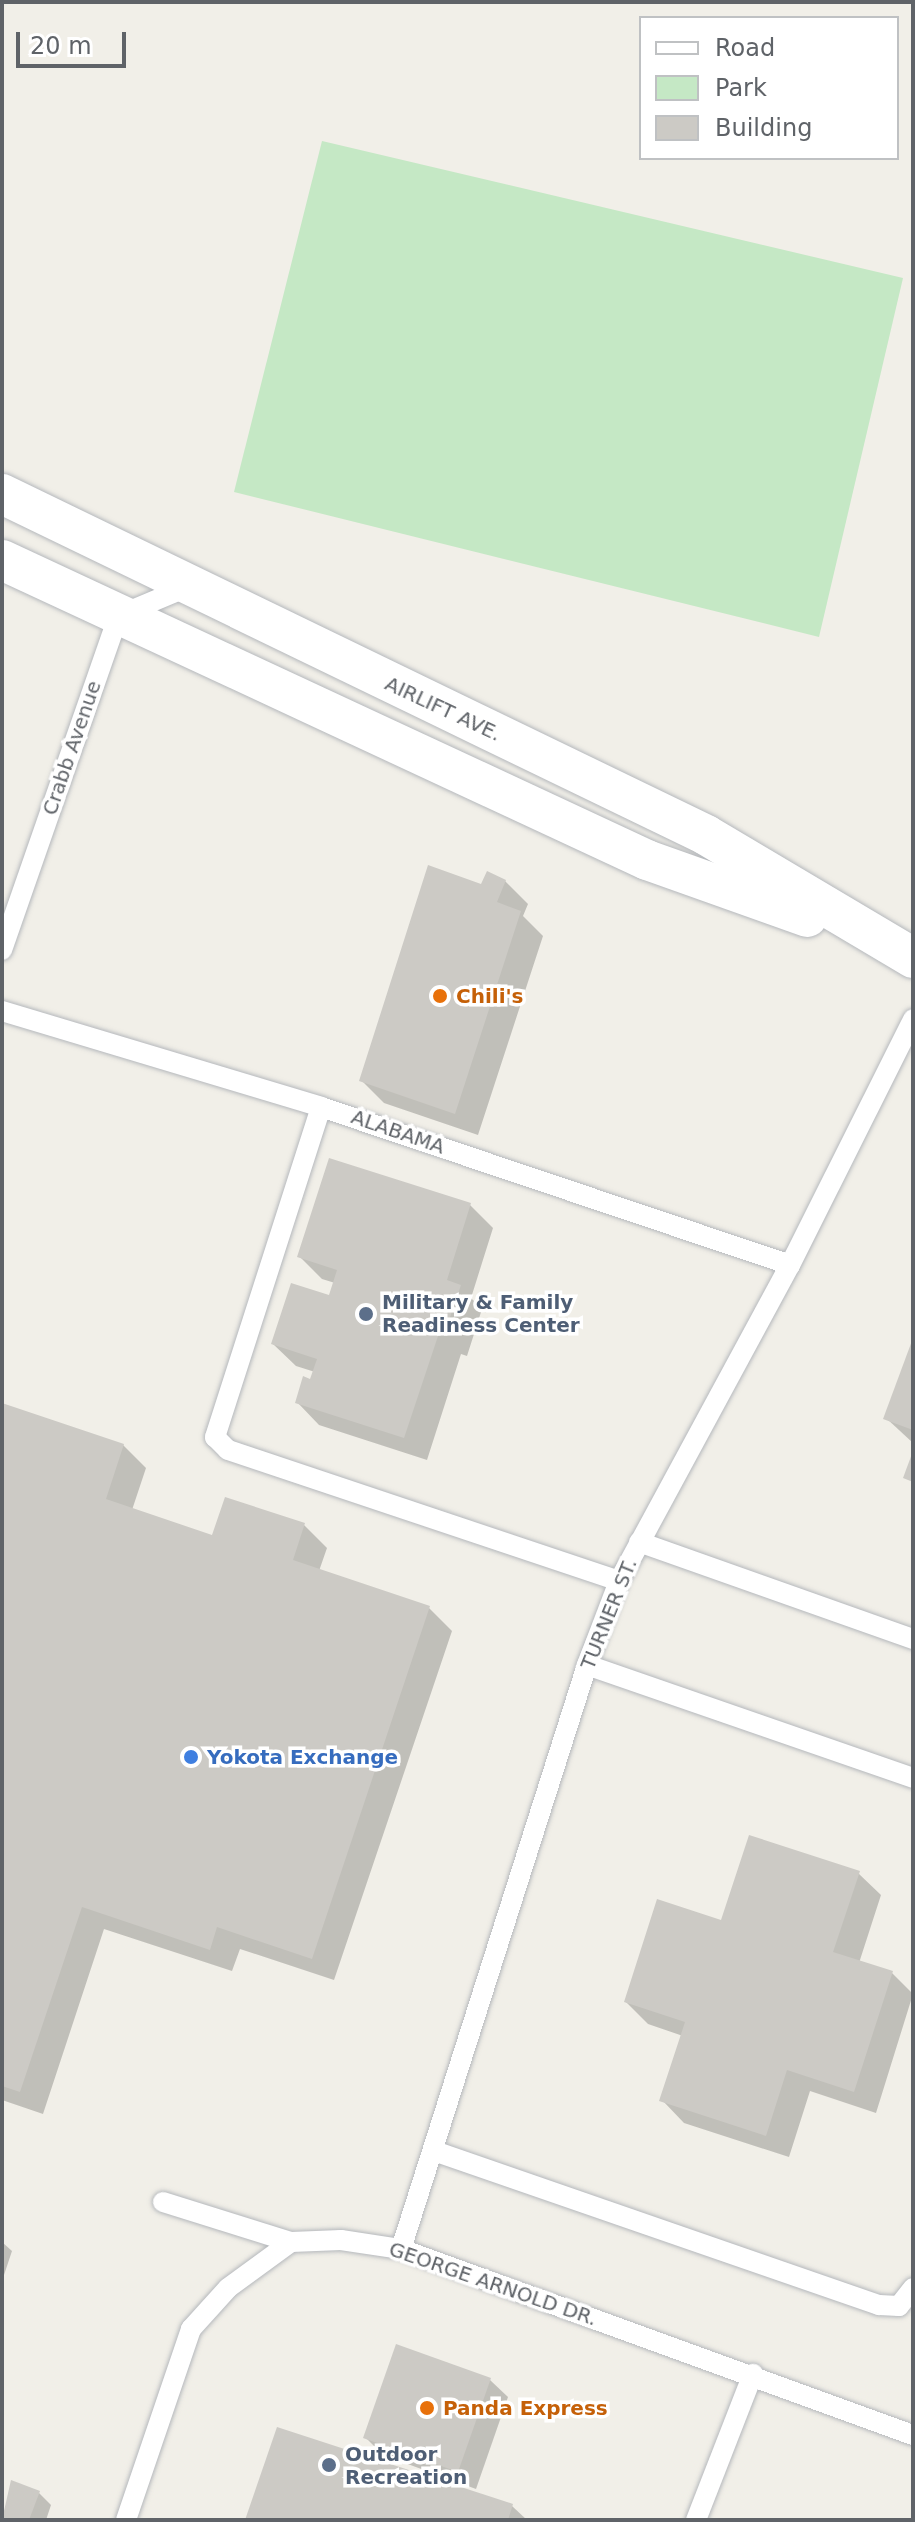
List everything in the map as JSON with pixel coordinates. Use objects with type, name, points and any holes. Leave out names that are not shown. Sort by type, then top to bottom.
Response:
[{"type":"street","name":"AIRLIFT AVE.","points":[[2,494],[187,587],[706,835],[875,940]]},
{"type":"street","name":"AIRLIFT AVE.","points":[[2,560],[647,860],[875,940],[913,958]]},
{"type":"lane","points":[[118,616],[187,587]]},
{"type":"lane","name":"Crabb Avenue","points":[[2,950],[118,616]]},
{"type":"lane","name":"ALABAMA","points":[[2,1011],[321,1107],[790,1265]]},
{"type":"lane","name":"TURNER ST.","points":[[401,2249],[587,1665],[619,1581],[790,1265],[913,1019]]},
{"type":"lane","points":[[321,1107],[215,1437],[228,1450],[619,1581]]},
{"type":"lane","points":[[639,1542],[913,1639]]},
{"type":"lane","points":[[587,1665],[913,1778]]},
{"type":"lane","points":[[434,2151],[879,2305],[899,2306],[913,2288]]},
{"type":"lane","points":[[163,2202],[291,2242]]},
{"type":"lane","name":"GEORGE ARNOLD DR.","points":[[291,2242],[341,2240],[401,2249],[753,2374],[913,2435]]},
{"type":"lane","points":[[126,2520],[191,2329],[228,2288],[291,2242]]},
{"type":"lane","points":[[696,2520],[753,2374]]},
{"type":"green space","points":[[322,141],[903,278],[819,637],[234,492]]},
{"type":"building","name":"Chili's","points":[[428,865],[481,884],[487,871],[506,880],[497,902],[521,911],[455,1114],[359,1081]]},
{"type":"building","name":"Military & Family Readiness Center","points":[[329,1158],[471,1203],[447,1280],[461,1285],[444,1335],[439,1333],[404,1438],[295,1403],[303,1376],[310,1379],[317,1359],[271,1344],[291,1283],[329,1295],[337,1270],[297,1257]]},
{"type":"building","points":[[913,1338],[913,1430],[883,1419]]},
{"type":"building","name":"Yokota Exchange","points":[[2,1403],[124,1444],[106,1499],[212,1535],[225,1497],[305,1523],[293,1560],[430,1606],[312,1959],[217,1927],[210,1950],[82,1907],[20,2092],[2,2086]]},
{"type":"building","points":[[913,1451],[913,1482],[903,1478]]},
{"type":"building","points":[[749,1835],[860,1871],[833,1952],[893,1971],[854,2092],[787,2070],[766,2136],[659,2101],[685,2022],[624,2002],[657,1899],[721,1920]]},
{"type":"building","name":"Panda Express","points":[[396,2344],[491,2378],[458,2472],[363,2438]]},
{"type":"building","name":"Outdoor Recreation","points":[[277,2427],[513,2504],[508,2520],[245,2520]]},
{"type":"building","points":[[11,2480],[40,2491],[29,2520],[2,2520]]},
{"type":"place","name":"Chili's","points":[[440,996]]},
{"type":"place","name":"Military & Family Readiness Center","points":[[366,1314]]},
{"type":"place","name":"Yokota Exchange","points":[[191,1757]]},
{"type":"place","name":"Panda Express","points":[[427,2408]]},
{"type":"place","name":"Outdoor Recreation","points":[[329,2465]]}]
